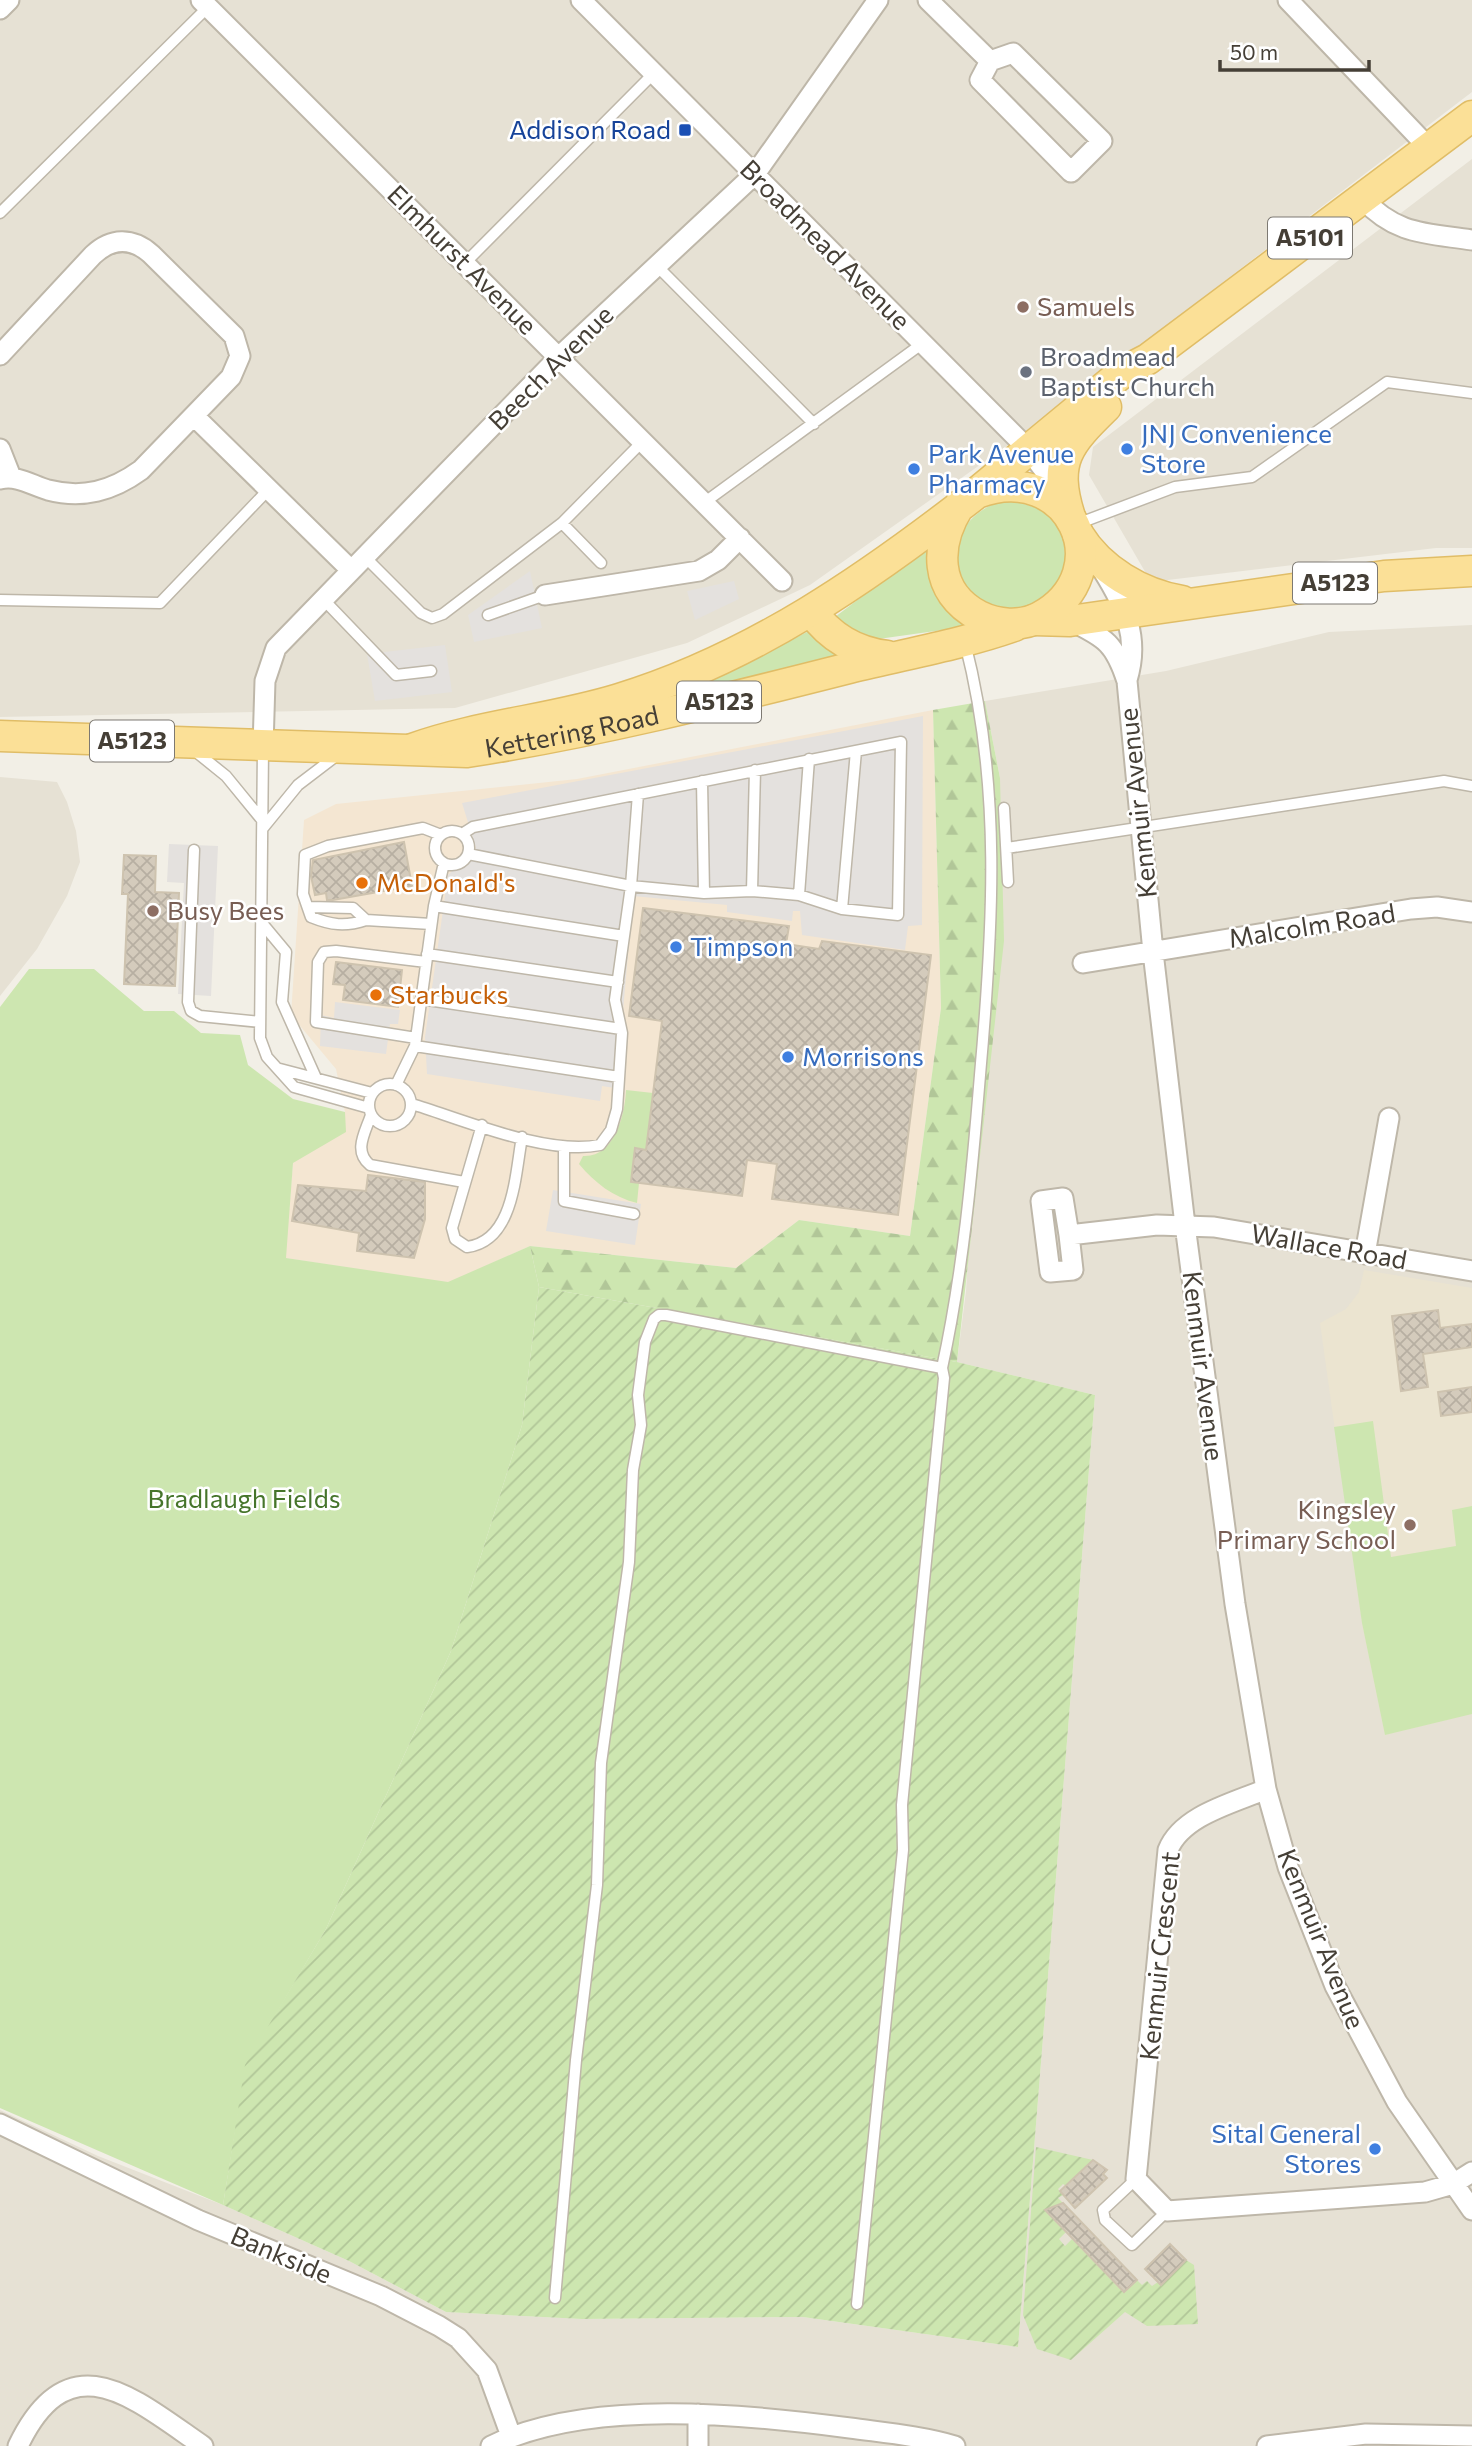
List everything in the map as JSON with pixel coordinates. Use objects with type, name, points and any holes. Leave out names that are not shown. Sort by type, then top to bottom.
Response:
[{"type":"main road","name":"A5101","points":[[968,500],[1123,372],[1148,359],[1472,116]]},
{"type":"main road","name":"A5101","points":[[1075,525],[1068,448],[1133,381],[1148,359]]},
{"type":"main road","points":[[1017,484],[1036,489],[1054,499],[1075,525],[1081,556],[1077,577],[1069,594],[1054,609],[1027,622],[1005,624],[974,614],[949,587],[942,568],[942,545],[946,527],[968,500],[996,485],[1017,484]]},
{"type":"main road","name":"Kettering Road","points":[[412,749],[453,734],[617,700],[687,676],[784,629],[968,500]]},
{"type":"main road","name":"Kettering Road","points":[[1075,525],[1142,589],[1159,597],[1200,604]]},
{"type":"main road","name":"Kettering Road","points":[[0,736],[345,750],[467,752],[531,742],[689,709],[894,656],[965,643],[1027,622],[1070,621],[1126,614],[1384,576],[1472,570]]},
{"type":"main road","name":"Kettering Road","points":[[811,611],[824,629],[848,646],[894,656]]},
{"type":"street","points":[[0,9],[9,0]]},
{"type":"street","name":"Broadmead Avenue","points":[[581,0],[1028,449],[1075,525]]},
{"type":"street","name":"Beech Avenue","points":[[263,747],[263,701],[269,663],[276,648],[559,357],[755,174],[878,0]]},
{"type":"street","points":[[929,0],[990,61]]},
{"type":"street","points":[[1288,0],[1429,148]]},
{"type":"street","name":"Elmhurst Avenue","points":[[205,3],[782,581]]},
{"type":"street","points":[[1013,53],[1102,141],[1071,172],[980,80],[990,61],[1013,53]]},
{"type":"street","points":[[1363,199],[1390,224],[1408,231],[1472,240]]},
{"type":"street","points":[[0,355],[99,250],[113,242],[129,242],[151,254],[226,328],[238,345],[238,367],[141,470],[109,489],[71,494],[6,478],[0,449]]},
{"type":"street","points":[[194,416],[270,489],[358,563]]},
{"type":"street","name":"Kenmuir Avenue","points":[[1075,525],[1124,604],[1133,662],[1127,681]]},
{"type":"street","points":[[545,595],[699,571],[718,560],[740,538]]},
{"type":"street","name":"Kenmuir Avenue","points":[[1070,621],[1101,636],[1117,652],[1127,681],[1153,952],[1185,1225],[1235,1604],[1266,1788],[1288,1867],[1335,1986],[1396,2102],[1472,2210]]},
{"type":"street","name":"Malcolm Road","points":[[1083,963],[1411,909],[1437,907],[1472,912]]},
{"type":"street","points":[[1365,1254],[1389,1118]]},
{"type":"street","name":"Wallace Road","points":[[1069,1235],[1185,1225],[1214,1227],[1472,1272]]},
{"type":"street","name":"Kenmuir Crescent","points":[[1136,2179],[1168,1850],[1181,1829],[1195,1820],[1266,1788]]},
{"type":"street","name":"Bankside","points":[[0,2124],[198,2220],[380,2296],[439,2326],[458,2338],[486,2370],[512,2436]]},
{"type":"street","points":[[1136,2179],[1167,2211],[1425,2192],[1453,2185],[1472,2172]]},
{"type":"street","points":[[18,2446],[41,2405],[62,2391],[90,2384],[107,2387],[153,2412],[203,2446]]},
{"type":"street","points":[[698,2414],[698,2446]]},
{"type":"street","points":[[491,2446],[512,2436],[618,2416],[698,2414],[796,2421],[927,2438],[956,2446]]},
{"type":"street","points":[[1267,2446],[1366,2434],[1472,2436]]},
{"type":"lane","points":[[0,213],[205,3]]},
{"type":"lane","points":[[465,263],[654,73]]},
{"type":"lane","points":[[656,265],[814,424]]},
{"type":"lane","points":[[705,502],[923,343]]},
{"type":"lane","points":[[1075,525],[1175,487],[1252,477],[1387,382],[1472,393]]},
{"type":"lane","points":[[358,563],[421,613],[432,618],[443,614],[562,523],[643,441]]},
{"type":"lane","points":[[0,600],[160,603],[270,489]]},
{"type":"lane","points":[[562,523],[601,563]]},
{"type":"lane","points":[[488,615],[545,595]]},
{"type":"lane","points":[[323,599],[396,675],[431,671]]},
{"type":"lane","points":[[857,2304],[903,1850],[902,1805],[944,1377],[942,1368],[958,1294],[978,1107],[988,980],[993,836],[977,689],[965,643]]},
{"type":"lane","points":[[462,834],[473,827],[901,742],[898,915],[842,909],[799,895],[752,891],[704,893],[631,886],[468,854]]},
{"type":"lane","points":[[186,743],[226,776],[262,825]]},
{"type":"lane","points":[[263,747],[260,1038],[267,1057],[294,1087],[370,1111],[378,1123],[394,1126],[406,1119],[412,1104],[409,1094],[396,1085],[384,1085],[372,1093],[280,1069]]},
{"type":"lane","points":[[262,825],[298,785],[345,750]]},
{"type":"lane","points":[[842,909],[856,751]]},
{"type":"lane","points":[[799,895],[809,759]]},
{"type":"lane","points":[[752,891],[755,770]]},
{"type":"lane","points":[[702,781],[704,893]]},
{"type":"lane","points":[[1007,848],[1444,781],[1472,786]]},
{"type":"lane","points":[[412,1104],[564,1148],[579,1149],[600,1145],[611,1130],[617,1109],[621,1029],[615,1000],[631,886],[638,794]]},
{"type":"lane","points":[[1004,808],[1008,882]]},
{"type":"lane","points":[[431,924],[366,920],[350,925],[330,925],[311,917],[303,894],[305,855],[328,846],[423,828],[441,835]]},
{"type":"lane","points":[[396,1085],[415,1042],[431,924],[444,863],[435,850],[441,835],[451,830],[462,834],[469,843],[468,854],[456,864],[444,863]]},
{"type":"lane","points":[[194,850],[188,1002],[191,1011],[200,1016],[260,1022]]},
{"type":"lane","points":[[434,906],[624,936]]},
{"type":"lane","points":[[309,907],[353,908],[366,920]]},
{"type":"lane","points":[[261,922],[286,952],[282,1002],[316,1078]]},
{"type":"lane","points":[[618,982],[427,958],[324,952],[317,962],[316,1022],[619,1077]]},
{"type":"lane","points":[[421,999],[621,1029]]},
{"type":"lane","points":[[372,1093],[360,1149],[362,1158],[370,1165],[464,1182]]},
{"type":"lane","points":[[482,1125],[452,1228],[456,1240],[467,1247],[482,1245],[496,1231],[508,1212],[522,1137]]},
{"type":"lane","points":[[564,1148],[564,1200],[634,1214]]},
{"type":"lane","points":[[555,2298],[576,2060],[597,1885],[601,1763],[629,1562],[633,1470],[640,1425],[638,1395],[645,1342],[651,1326],[659,1315],[666,1315],[942,1368]]},
{"type":"lane","points":[[1136,2179],[1103,2210],[1105,2220],[1132,2245],[1167,2211]]},
{"type":"shaded area","points":[[0,0],[1472,0],[1472,92],[1032,428],[810,585],[687,643],[455,708],[0,717]]},
{"type":"shaded area","points":[[1472,159],[1472,548],[1436,548],[1151,582],[1089,475],[1093,447]]},
{"type":"shaded area","points":[[530,571],[542,628],[474,642],[468,615]]},
{"type":"shaded area","points":[[734,581],[739,599],[695,620],[687,591]]},
{"type":"shaded area","points":[[1472,625],[1472,2446],[0,2446],[0,2110],[98,2156],[223,2205],[349,2261],[446,2312],[582,2319],[803,2317],[1018,2347],[1095,1395],[957,1362],[966,1291],[1000,778],[985,701],[1166,671],[1329,632]]},
{"type":"shaded area","points":[[445,645],[452,692],[375,701],[367,654]]},
{"type":"shaded area","points":[[933,710],[941,1008],[910,1236],[799,1220],[736,1268],[530,1246],[448,1283],[285,1258],[293,1163],[345,1112],[336,1069],[291,1015],[304,820],[336,804],[577,779]]},
{"type":"shaded area","points":[[923,716],[922,925],[908,926],[905,950],[802,935],[800,911],[793,911],[792,921],[727,912],[727,905],[633,896],[622,1023],[621,1089],[602,1086],[600,1101],[427,1074],[425,1037],[448,875],[476,848],[462,803]]},
{"type":"shaded area","points":[[0,777],[57,782],[76,831],[80,862],[67,896],[37,949],[0,996]]},
{"type":"shaded area","points":[[169,844],[218,846],[211,996],[178,994],[184,883],[167,882]]},
{"type":"shaded area","points":[[335,1002],[400,1010],[398,1024],[390,1024],[386,1054],[320,1046],[321,1015],[334,1018]]},
{"type":"shaded area","points":[[553,1190],[641,1204],[635,1245],[546,1231]]},
{"type":"shaded area","name":"Kingsley Primary School","points":[[1364,1270],[1472,1288],[1472,1714],[1385,1735],[1362,1623],[1320,1323],[1346,1309],[1359,1292]]},
{"type":"green space","points":[[1006,500],[1038,509],[1048,515],[1056,522],[1064,544],[1065,576],[1031,610],[1003,611],[988,608],[971,595],[961,580],[956,564],[956,548],[962,532],[973,518],[987,507]]},
{"type":"green space","points":[[930,545],[967,622],[964,627],[864,641],[831,620]]},
{"type":"green space","points":[[813,629],[844,654],[681,701],[679,690],[744,664]]},
{"type":"green space","points":[[985,701],[1000,778],[1004,941],[957,1362],[539,1287],[530,1246],[736,1268],[799,1220],[910,1236],[941,1008],[933,710]]},
{"type":"green space","name":"Bradlaugh Fields","points":[[29,969],[94,969],[144,1011],[174,1011],[201,1033],[240,1035],[248,1065],[293,1099],[345,1112],[346,1132],[293,1163],[286,1258],[448,1282],[530,1246],[539,1287],[522,1425],[451,1651],[326,1929],[246,2065],[223,2205],[0,2108],[0,1007]]},
{"type":"green space","points":[[626,1090],[653,1093],[646,1150],[635,1149],[631,1181],[639,1183],[637,1203],[605,1188],[579,1164],[583,1156],[594,1155],[610,1143],[620,1122]]},
{"type":"green space","points":[[539,1287],[957,1362],[1095,1395],[1018,2347],[803,2317],[582,2319],[446,2312],[349,2261],[223,2205],[245,2065],[326,1929],[451,1651],[522,1425]]},
{"type":"green space","points":[[1373,1421],[1391,1557],[1456,1546],[1452,1510],[1472,1506],[1472,1714],[1385,1735],[1362,1623],[1334,1427]]},
{"type":"green space","points":[[1036,2147],[1093,2160],[1066,2186],[1063,2184],[1058,2189],[1063,2195],[1058,2198],[1063,2203],[1045,2210],[1066,2232],[1059,2239],[1065,2246],[1072,2239],[1123,2292],[1137,2280],[1142,2285],[1147,2281],[1152,2286],[1158,2282],[1161,2285],[1186,2260],[1194,2265],[1198,2324],[1147,2326],[1125,2312],[1071,2360],[1037,2349],[1023,2315]]},
{"type":"building","points":[[404,842],[412,886],[333,900],[327,900],[326,893],[315,895],[311,876],[313,860]]},
{"type":"building","name":"Busy Bees","points":[[124,855],[156,856],[155,892],[179,893],[175,986],[124,984],[128,894],[122,894]]},
{"type":"building","name":"Morrisons","points":[[643,908],[789,926],[786,944],[819,949],[822,941],[931,955],[898,1215],[772,1199],[777,1164],[747,1160],[742,1196],[631,1182],[635,1148],[646,1150],[662,1021],[629,1016]]},
{"type":"building","points":[[336,962],[402,970],[398,1007],[343,1000],[345,985],[333,984]]},
{"type":"building","points":[[368,1175],[425,1182],[425,1219],[414,1258],[357,1251],[359,1233],[292,1221],[298,1185],[366,1191]]},
{"type":"building","points":[[1438,1310],[1440,1328],[1472,1324],[1472,1347],[1423,1354],[1428,1387],[1401,1391],[1392,1316]]},
{"type":"building","points":[[1472,1387],[1472,1412],[1441,1416],[1438,1392]]},
{"type":"building","points":[[1093,2160],[1107,2170],[1103,2174],[1107,2178],[1075,2208],[1060,2191]]},
{"type":"building","points":[[1063,2203],[1137,2280],[1124,2292],[1045,2210]]},
{"type":"building","points":[[1170,2244],[1186,2260],[1161,2285],[1145,2269]]},
{"type":"place","name":"Addison Road","points":[[685,130]]},
{"type":"place","name":"Samuels","points":[[1023,307]]},
{"type":"place","name":"Broadmead Baptist Church","points":[[1026,372]]},
{"type":"place","name":"JNJ Convenience Store","points":[[1127,449]]},
{"type":"place","name":"Park Avenue Pharmacy","points":[[914,469]]},
{"type":"place","name":"McDonald's","points":[[362,883]]},
{"type":"place","name":"Busy Bees","points":[[153,911]]},
{"type":"place","name":"Timpson","points":[[676,947]]},
{"type":"place","name":"Starbucks","points":[[376,995]]},
{"type":"place","name":"Morrisons","points":[[788,1057]]},
{"type":"place","name":"Kingsley Primary School","points":[[1410,1525]]},
{"type":"place","name":"Sital General Stores","points":[[1375,2149]]}]
